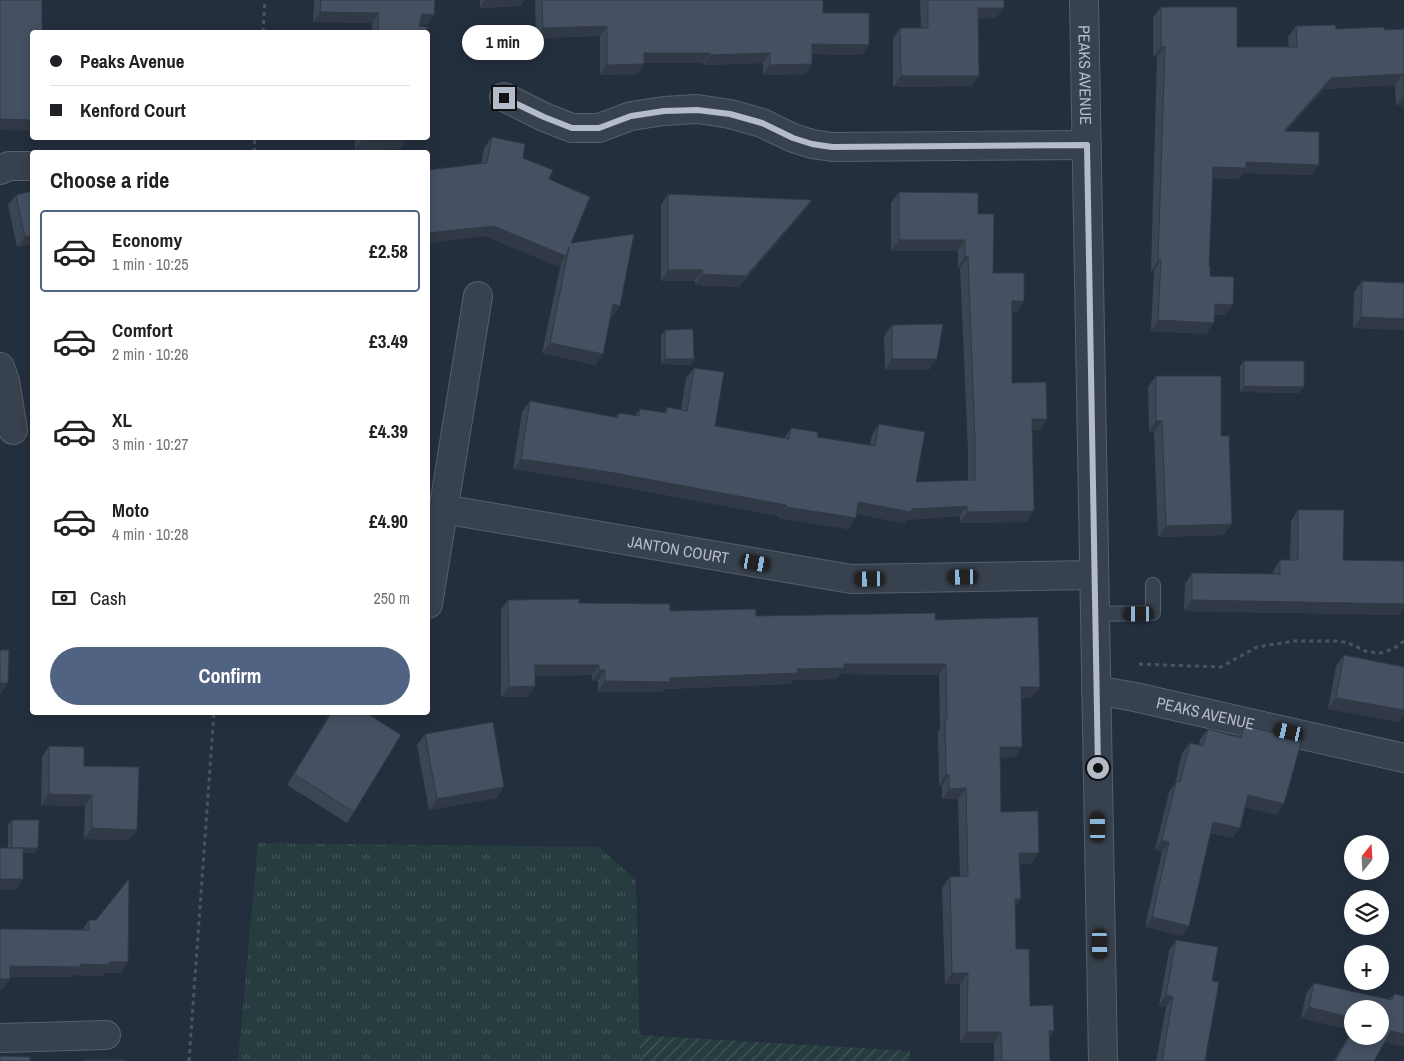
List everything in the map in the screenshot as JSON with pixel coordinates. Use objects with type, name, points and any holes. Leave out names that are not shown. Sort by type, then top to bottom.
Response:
[{"type":"street","name":"PEAKS AVENUE","points":[[1084,0],[1103,1061]]},
{"type":"street","points":[[504,98],[572,128],[599,128],[631,116],[664,111],[697,110],[730,114],[762,123],[799,140],[832,147],[1087,145]]},
{"type":"street","points":[[0,170],[9,166],[30,166]]},
{"type":"street","points":[[430,591],[478,296]]},
{"type":"street","points":[[0,367],[5,381],[13,430]]},
{"type":"street","name":"JANTON COURT","points":[[443,509],[851,579],[1094,575]]},
{"type":"street","name":"PEAKS AVENUE","points":[[1096,677],[1135,697],[1404,758]]},
{"type":"street","points":[[0,1038],[106,1034]]},
{"type":"lane","points":[[1094,614],[1153,613],[1153,585]]},
{"type":"path","points":[[263,30],[265,0]]},
{"type":"path","points":[[1096,677],[1221,667],[1257,647],[1294,641],[1348,642],[1368,652],[1380,653],[1393,649],[1404,640]]},
{"type":"path","points":[[189,1061],[214,715]]},
{"type":"green space","points":[[258,843],[599,847],[636,880],[640,1061],[238,1061]]},
{"type":"green space","points":[[639,1035],[910,1051],[910,1061],[640,1061]]},
{"type":"building","points":[[0,0],[42,0],[42,30],[30,30],[30,120],[0,119]]},
{"type":"building","points":[[321,0],[435,0],[434,15],[422,14],[419,26],[427,27],[427,30],[378,30],[379,13],[320,12]]},
{"type":"building","points":[[542,0],[823,0],[823,13],[869,13],[869,45],[812,44],[812,64],[770,65],[770,53],[710,55],[710,53],[644,53],[644,64],[607,65],[607,26],[543,28]]},
{"type":"building","points":[[928,0],[1004,0],[1004,8],[978,8],[979,76],[901,76],[900,28],[928,28]]},
{"type":"building","points":[[1161,7],[1237,7],[1237,47],[1297,47],[1296,26],[1335,25],[1336,29],[1384,27],[1384,30],[1404,29],[1404,94],[1403,74],[1331,78],[1284,131],[1319,132],[1319,165],[1246,162],[1246,168],[1213,167],[1210,276],[1234,277],[1233,305],[1215,304],[1214,323],[1158,320],[1161,260],[1158,260],[1165,47],[1161,47]]},
{"type":"building","points":[[492,137],[525,144],[523,158],[553,170],[549,179],[590,197],[571,243],[634,234],[620,306],[613,304],[603,354],[550,343],[569,247],[566,256],[493,226],[430,233],[430,170],[487,163]]},
{"type":"building","points":[[30,192],[30,236],[25,237],[16,195]]},
{"type":"building","points":[[899,192],[978,193],[978,214],[994,214],[993,273],[1024,273],[1024,301],[1012,301],[1012,383],[1046,382],[1047,419],[1032,419],[1034,511],[967,512],[967,506],[912,509],[911,512],[858,502],[856,518],[786,507],[786,505],[609,472],[521,459],[530,401],[618,418],[619,413],[639,416],[640,409],[667,413],[667,407],[687,411],[694,368],[724,372],[715,426],[789,439],[791,428],[818,432],[817,437],[875,446],[879,424],[925,432],[916,482],[975,480],[968,257],[965,257],[965,240],[899,240]]},
{"type":"building","points":[[668,194],[812,200],[746,276],[702,274],[703,270],[668,270]]},
{"type":"building","points":[[1362,281],[1404,283],[1404,319],[1361,317]]},
{"type":"building","points":[[943,324],[937,359],[892,359],[892,325]]},
{"type":"building","points":[[693,329],[694,359],[665,359],[665,330]]},
{"type":"building","points":[[1244,361],[1304,361],[1304,387],[1244,386]]},
{"type":"building","points":[[1156,376],[1221,376],[1221,436],[1229,436],[1232,524],[1166,526],[1162,421],[1156,421]]},
{"type":"building","points":[[1298,510],[1344,510],[1343,560],[1404,561],[1404,604],[1192,600],[1192,573],[1280,574],[1280,560],[1298,560]]},
{"type":"building","points":[[579,599],[579,603],[670,604],[670,611],[756,609],[756,616],[935,613],[935,620],[1038,617],[1040,687],[1021,687],[1022,747],[1000,747],[1001,812],[1038,811],[1039,853],[1019,853],[1021,899],[1015,899],[1016,949],[1029,949],[1030,1006],[1053,1005],[1054,1031],[1049,1031],[1050,1061],[1002,1061],[1001,1032],[967,1032],[968,973],[952,973],[950,877],[968,876],[966,788],[949,789],[949,775],[946,774],[946,664],[844,664],[844,668],[797,669],[798,673],[670,678],[670,682],[605,681],[605,670],[599,670],[599,665],[535,665],[535,686],[509,687],[508,600]]},
{"type":"building","points":[[0,650],[9,650],[8,683],[0,683]]},
{"type":"building","points":[[1344,655],[1404,667],[1404,710],[1336,698]]},
{"type":"building","points":[[330,715],[370,715],[401,735],[354,812],[294,774]]},
{"type":"building","points":[[493,722],[504,787],[437,799],[425,734]]},
{"type":"building","points":[[1244,726],[1302,739],[1284,804],[1248,795],[1240,828],[1213,822],[1189,926],[1152,917],[1169,842],[1162,840],[1176,782],[1180,782],[1190,743],[1203,746],[1208,729],[1241,738]]},
{"type":"building","points":[[49,746],[84,747],[84,766],[139,767],[137,830],[92,828],[92,795],[49,794]]},
{"type":"building","points":[[12,820],[39,820],[38,848],[12,848]]},
{"type":"building","points":[[0,848],[23,848],[23,879],[0,879]]},
{"type":"building","points":[[129,879],[128,962],[109,962],[109,965],[80,964],[80,967],[10,966],[10,979],[0,979],[0,929],[89,930],[89,920],[96,920]]},
{"type":"building","points":[[1176,940],[1218,947],[1212,981],[1219,982],[1205,1061],[1162,1061],[1173,997],[1166,995]]},
{"type":"building","points":[[1314,983],[1392,1000],[1394,994],[1404,996],[1404,1034],[1391,1031],[1389,1035],[1389,1000],[1344,1000],[1344,1016],[1309,1007]]},
{"type":"building","points":[[1344,1045],[1383,1045],[1374,1061],[1335,1061]]},
{"type":"building","points":[[0,1056],[30,1057],[30,1061],[0,1061]]},
{"type":"building","points":[[125,1060],[125,1061],[85,1061]]},
{"type":"route","points":[[504,98],[572,128],[599,128],[631,116],[664,111],[697,110],[730,114],[762,123],[793,138],[812,144],[832,147],[1087,145],[1098,768]]}]
